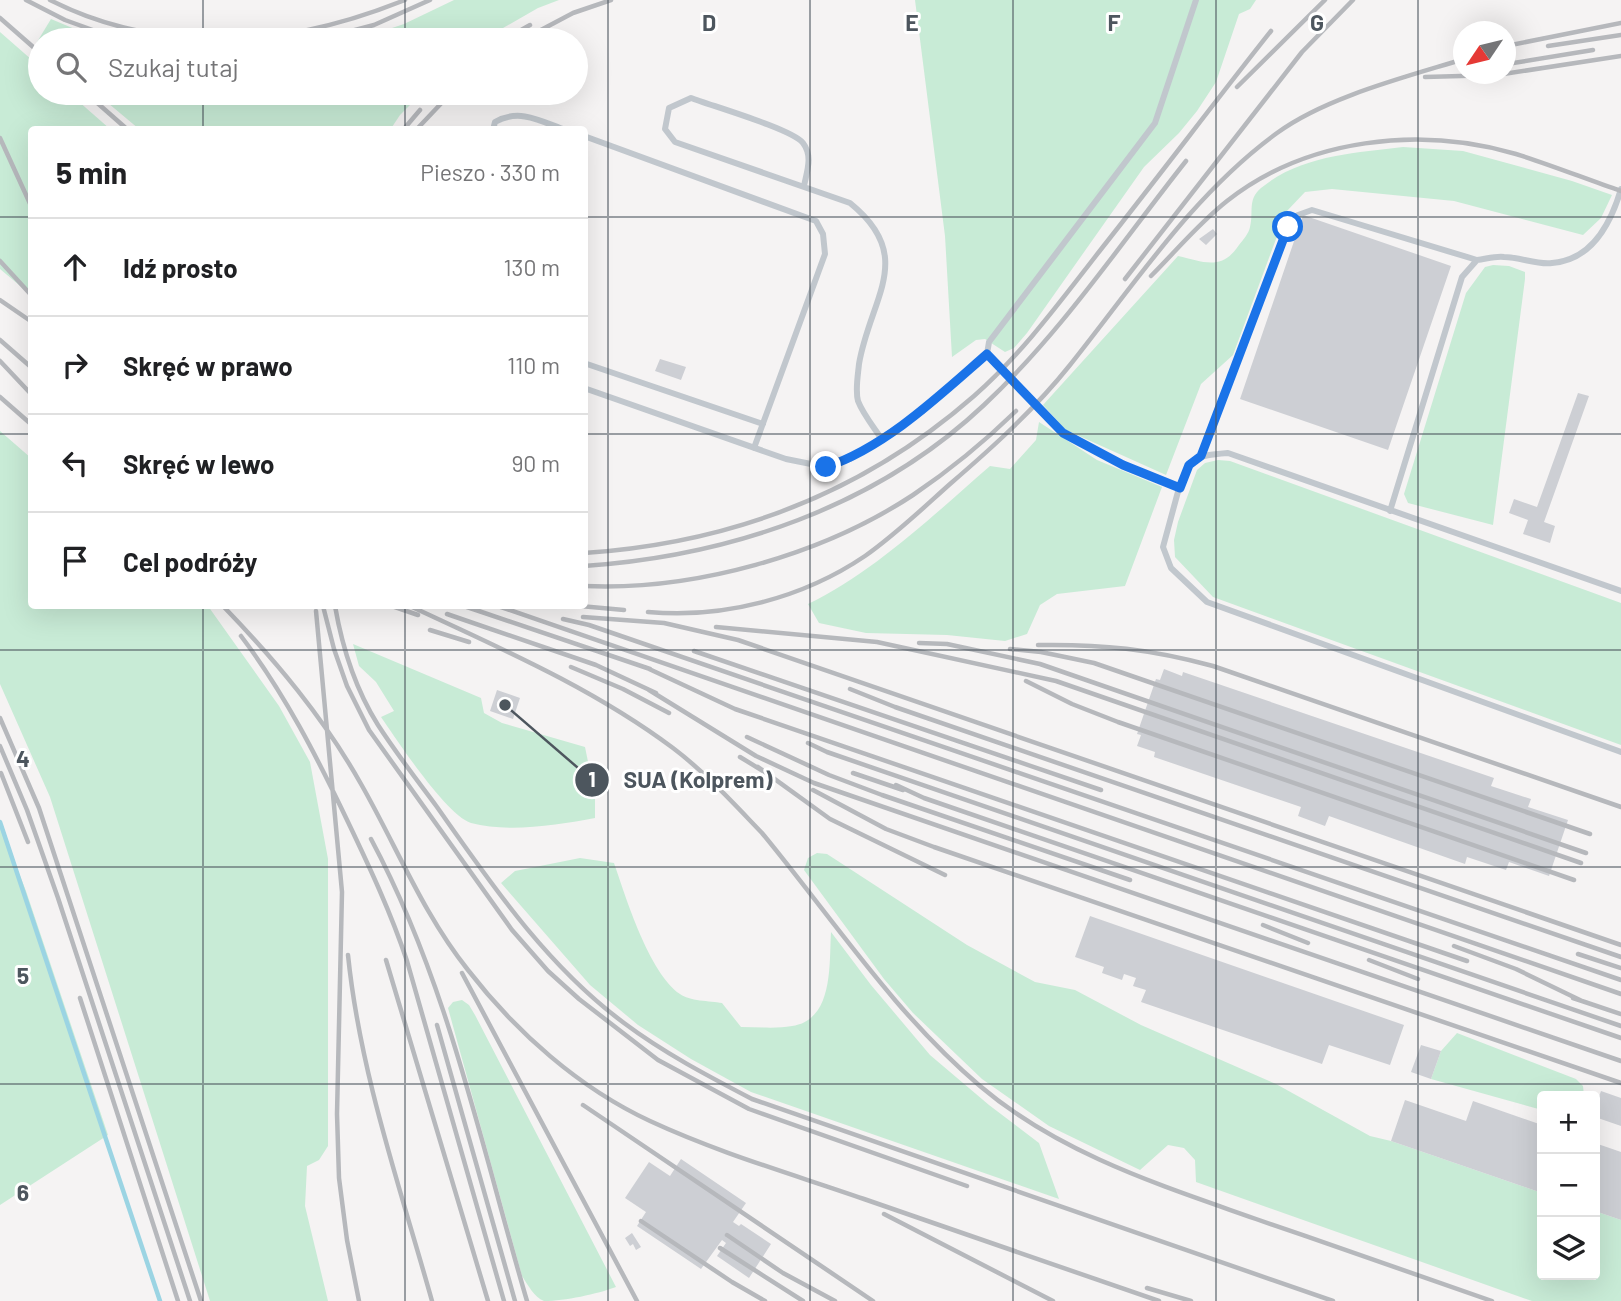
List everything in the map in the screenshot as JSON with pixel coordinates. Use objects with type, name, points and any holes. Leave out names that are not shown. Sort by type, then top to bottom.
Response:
[{"type":"lane","points":[[588,389],[786,459],[826,467],[850,458],[923,411],[987,354],[989,342],[1156,122],[1196,0]]},
{"type":"lane","points":[[804,186],[809,158],[803,142],[782,130],[691,98],[670,108],[665,129],[675,142],[850,203],[866,215],[884,247],[887,266],[861,353],[857,377],[858,400],[881,438]]},
{"type":"lane","points":[[494,126],[495,122],[506,116],[524,114],[555,126]]},
{"type":"lane","points":[[588,137],[816,220],[823,234],[825,254],[754,448]]},
{"type":"lane","points":[[1201,456],[1288,227],[1298,215],[1312,210],[1477,260],[1502,256],[1552,264],[1579,256],[1597,241],[1616,206],[1621,189]]},
{"type":"lane","points":[[1390,511],[1462,278],[1477,260]]},
{"type":"lane","points":[[987,354],[1063,433],[1123,465],[1180,488]]},
{"type":"lane","points":[[588,364],[763,424]]},
{"type":"lane","points":[[1621,591],[1228,453],[1201,456],[1189,465],[1163,547],[1171,568],[1207,602],[1621,752]]},
{"type":"green space","points":[[454,0],[559,0],[538,8],[503,28],[392,28]]},
{"type":"green space","points":[[915,0],[1256,0],[1250,9],[1239,14],[1216,82],[1197,111],[1144,167],[1027,333],[1014,348],[1005,352],[985,339],[976,340],[952,357],[945,236]]},
{"type":"green space","points":[[51,19],[72,28],[46,28]]},
{"type":"green space","points":[[0,32],[28,56],[28,105],[83,105],[107,126],[28,126],[28,292],[0,269]]},
{"type":"green space","points":[[110,105],[410,105],[393,126],[135,126]]},
{"type":"green space","points":[[1403,147],[1463,151],[1612,195],[1601,218],[1583,235],[1454,201],[1332,189],[1305,192],[1286,212],[1233,355],[1201,384],[1166,475],[1066,430],[1043,405],[1178,256],[1212,262],[1226,259],[1233,253],[1248,232],[1252,202],[1261,188],[1277,177],[1311,162]]},
{"type":"green space","points":[[1509,266],[1525,272],[1525,279],[1493,525],[1408,503],[1404,494],[1466,293],[1485,267]]},
{"type":"green space","points":[[1039,422],[1097,460],[1162,487],[1125,586],[1057,594],[1040,605],[1027,634],[1005,641],[947,635],[866,633],[819,623],[808,604],[880,559],[990,466],[1010,469],[1036,440]]},
{"type":"green space","points":[[0,431],[28,455],[28,609],[210,609],[279,706],[310,762],[328,859],[328,1146],[319,1160],[307,1166],[305,1206],[328,1301],[210,1301],[50,797],[0,684]]},
{"type":"green space","points":[[1230,461],[1621,603],[1621,745],[1213,597],[1175,557],[1174,540],[1197,470],[1205,463]]},
{"type":"green space","points":[[353,644],[481,698],[484,713],[502,723],[585,747],[595,796],[595,818],[517,828],[485,826],[471,823],[461,817],[423,776],[381,717],[394,711],[376,682],[359,666]]},
{"type":"green space","points":[[0,825],[26,891],[108,1135],[0,1205]]},
{"type":"green space","points":[[817,853],[827,854],[967,945],[1035,982],[1075,990],[1141,1025],[1276,1084],[1370,1136],[1537,1191],[1537,1280],[1600,1280],[1600,1213],[1621,1220],[1621,1301],[1532,1301],[1196,1182],[1195,1160],[1184,1148],[1168,1145],[1140,1170],[1049,1126],[982,1079],[913,1013],[884,979],[804,870],[808,858]]},
{"type":"green space","points":[[580,858],[614,863],[640,934],[658,970],[669,984],[689,998],[722,1003],[741,1027],[792,1026],[806,1022],[816,1013],[822,1002],[829,974],[831,932],[930,1055],[1039,1143],[1059,1199],[751,1092],[691,1059],[638,1025],[590,985],[501,883],[515,871]]},
{"type":"green space","points":[[462,1000],[475,1015],[616,1287],[581,1297],[544,1301],[534,1294],[522,1276],[448,1008],[453,1002]]},
{"type":"green space","points":[[1457,1033],[1576,1079],[1583,1086],[1584,1091],[1537,1091],[1537,1109],[1431,1079],[1441,1051]]},
{"type":"building","points":[[1303,215],[1451,266],[1388,450],[1240,399]]},
{"type":"building","points":[[1213,229],[1217,234],[1206,245],[1199,239]]},
{"type":"building","points":[[660,359],[686,367],[681,380],[655,371]]},
{"type":"building","points":[[1578,393],[1589,396],[1544,522],[1555,526],[1550,543],[1523,534],[1528,520],[1509,513],[1514,499],[1537,507]]},
{"type":"building","points":[[1164,669],[1182,676],[1183,672],[1494,778],[1491,786],[1531,799],[1528,807],[1568,820],[1549,876],[1509,862],[1506,870],[1467,857],[1465,864],[1329,816],[1325,826],[1298,816],[1301,807],[1154,757],[1155,752],[1137,746],[1141,735],[1137,734],[1156,679],[1160,680]]},
{"type":"building","points":[[497,690],[520,698],[513,719],[490,711]]},
{"type":"building","points":[[1090,916],[1404,1025],[1390,1065],[1329,1045],[1322,1064],[1141,1002],[1146,990],[1133,986],[1136,978],[1124,974],[1122,980],[1102,973],[1104,967],[1075,957]]},
{"type":"building","points":[[1421,1045],[1441,1051],[1431,1079],[1411,1072]]},
{"type":"building","points":[[1601,1091],[1621,1098],[1621,1126],[1600,1119]]},
{"type":"building","points":[[1405,1100],[1466,1121],[1473,1101],[1537,1123],[1537,1191],[1391,1141]]},
{"type":"building","points":[[1600,1145],[1621,1152],[1621,1220],[1600,1213]]},
{"type":"building","points":[[681,1159],[746,1203],[733,1222],[739,1226],[741,1224],[771,1244],[749,1278],[717,1256],[726,1243],[722,1240],[701,1269],[637,1226],[646,1212],[625,1198],[649,1162],[670,1176]]},
{"type":"building","points":[[632,1233],[641,1247],[636,1250],[625,1238]]},
{"type":"waterway","points":[[0,822],[160,1301]]},
{"type":"railway","points":[[26,0],[87,28]]},
{"type":"railway","points":[[50,0],[124,28]]},
{"type":"railway","points":[[317,28],[405,0]]},
{"type":"railway","points":[[363,28],[430,0]]},
{"type":"railway","points":[[545,28],[573,13],[611,0]]},
{"type":"railway","points":[[1237,87],[1325,0]]},
{"type":"railway","points":[[1125,279],[1302,52],[1353,0]]},
{"type":"railway","points":[[0,18],[28,42]]},
{"type":"railway","points":[[1516,44],[1621,23]]},
{"type":"railway","points":[[525,28],[530,25]]},
{"type":"railway","points":[[588,553],[692,538],[743,525],[792,508],[887,460],[931,430],[974,396],[1025,344],[1271,31]]},
{"type":"railway","points":[[1548,46],[1621,35]]},
{"type":"railway","points":[[1516,63],[1593,50]]},
{"type":"railway","points":[[1425,77],[1497,75],[1621,56]]},
{"type":"railway","points":[[648,612],[705,612],[761,602],[815,583],[865,556],[908,522],[1028,413],[1070,365],[1191,212],[1247,157],[1277,133],[1319,109],[1367,89],[1453,62]]},
{"type":"railway","points":[[100,105],[123,126]]},
{"type":"railway","points":[[420,126],[440,105]]},
{"type":"railway","points":[[406,126],[420,110]]},
{"type":"railway","points":[[0,138],[28,199]]},
{"type":"railway","points":[[1151,276],[1227,201],[1258,180],[1292,163],[1365,143],[1403,140],[1479,145],[1516,154],[1621,191]]},
{"type":"railway","points":[[588,566],[693,551],[746,538],[798,520],[848,498],[896,472],[942,441],[984,405],[1039,348],[1090,287],[1186,161]]},
{"type":"railway","points":[[0,261],[28,292]]},
{"type":"railway","points":[[0,300],[28,319]]},
{"type":"railway","points":[[0,340],[28,364]]},
{"type":"railway","points":[[0,361],[28,391]]},
{"type":"railway","points":[[0,397],[28,422]]},
{"type":"railway","points":[[588,586],[626,586],[712,575],[756,565],[839,535],[913,495],[992,434],[1016,411]]},
{"type":"railway","points":[[588,607],[624,610]]},
{"type":"railway","points":[[226,609],[280,669],[347,760],[424,903],[452,949],[507,1015],[574,1075],[624,1108],[702,1143],[1159,1301]]},
{"type":"railway","points":[[324,609],[347,686],[369,730],[512,930],[548,971],[579,999],[658,1060],[749,1109],[967,1186]]},
{"type":"railway","points":[[336,609],[357,683],[378,725],[399,756],[500,894],[545,950],[596,1000],[639,1034],[686,1064],[752,1099],[1333,1301]]},
{"type":"railway","points":[[401,609],[418,615]]},
{"type":"railway","points":[[416,609],[578,688],[611,706],[673,748],[719,789],[762,833],[866,965],[920,1028],[980,1086],[1043,1131],[1148,1180],[1492,1301]]},
{"type":"railway","points":[[473,609],[650,669]]},
{"type":"railway","points":[[507,609],[1621,994]]},
{"type":"railway","points":[[316,611],[342,892],[337,1114],[339,1178],[359,1301]]},
{"type":"railway","points":[[447,614],[596,665],[656,693]]},
{"type":"railway","points":[[583,617],[664,623],[738,640],[1621,945]]},
{"type":"railway","points":[[563,619],[589,625],[1621,980]]},
{"type":"railway","points":[[716,627],[877,642],[1056,681],[1581,863]]},
{"type":"railway","points":[[430,630],[469,642]]},
{"type":"railway","points":[[241,636],[272,680],[312,750],[364,856],[394,926],[407,961],[504,1301]]},
{"type":"railway","points":[[919,643],[947,644],[1040,664],[1586,853]]},
{"type":"railway","points":[[1038,645],[1126,649],[1168,655],[1213,666],[1621,807]]},
{"type":"railway","points":[[1010,649],[1041,652],[1094,663],[1590,834]]},
{"type":"railway","points":[[694,651],[1101,790]]},
{"type":"railway","points":[[571,667],[623,689],[669,713]]},
{"type":"railway","points":[[647,668],[735,709],[1467,961]]},
{"type":"railway","points":[[1026,681],[1072,704],[1118,722],[1574,880]]},
{"type":"railway","points":[[850,689],[895,707],[1621,957]]},
{"type":"railway","points":[[649,690],[756,756],[814,783],[1621,1061]]},
{"type":"railway","points":[[0,718],[39,808],[201,1301]]},
{"type":"railway","points":[[747,737],[829,775],[882,795],[1130,880]]},
{"type":"railway","points":[[808,743],[827,752],[1621,1026]]},
{"type":"railway","points":[[0,746],[27,810],[58,898],[190,1301]]},
{"type":"railway","points":[[740,757],[763,771]]},
{"type":"railway","points":[[758,767],[830,819],[945,875]]},
{"type":"railway","points":[[1,773],[28,842]]},
{"type":"railway","points":[[853,773],[903,790]]},
{"type":"railway","points":[[896,785],[924,798],[1621,1038]]},
{"type":"railway","points":[[813,790],[886,829],[934,847],[1621,1083]]},
{"type":"railway","points":[[371,839],[398,894],[442,1007],[527,1301]]},
{"type":"railway","points":[[1263,925],[1308,943]]},
{"type":"railway","points":[[1454,946],[1516,969],[1582,1001]]},
{"type":"railway","points":[[1578,954],[1621,968]]},
{"type":"railway","points":[[348,955],[371,1086],[432,1301]]},
{"type":"railway","points":[[386,960],[488,1301]]},
{"type":"railway","points":[[1369,960],[1418,979]]},
{"type":"railway","points":[[462,973],[637,1301]]},
{"type":"railway","points":[[80,998],[178,1301]]},
{"type":"railway","points":[[1573,998],[1621,1014]]},
{"type":"railway","points":[[437,1025],[515,1301]]},
{"type":"railway","points":[[583,1105],[873,1301]]},
{"type":"railway","points":[[884,1214],[1053,1301]]},
{"type":"railway","points":[[641,1221],[765,1301]]},
{"type":"railway","points":[[727,1235],[783,1273],[835,1301]]},
{"type":"railway","points":[[720,1248],[803,1301]]},
{"type":"railway","points":[[1147,1288],[1191,1301]]},
{"type":"place","name":"SUA (Kolprem)","points":[[505,705]]},
{"type":"route","points":[[826,467],[850,458],[923,411],[987,354],[1063,433],[1123,465],[1180,488],[1189,465],[1201,456],[1288,227]]}]
